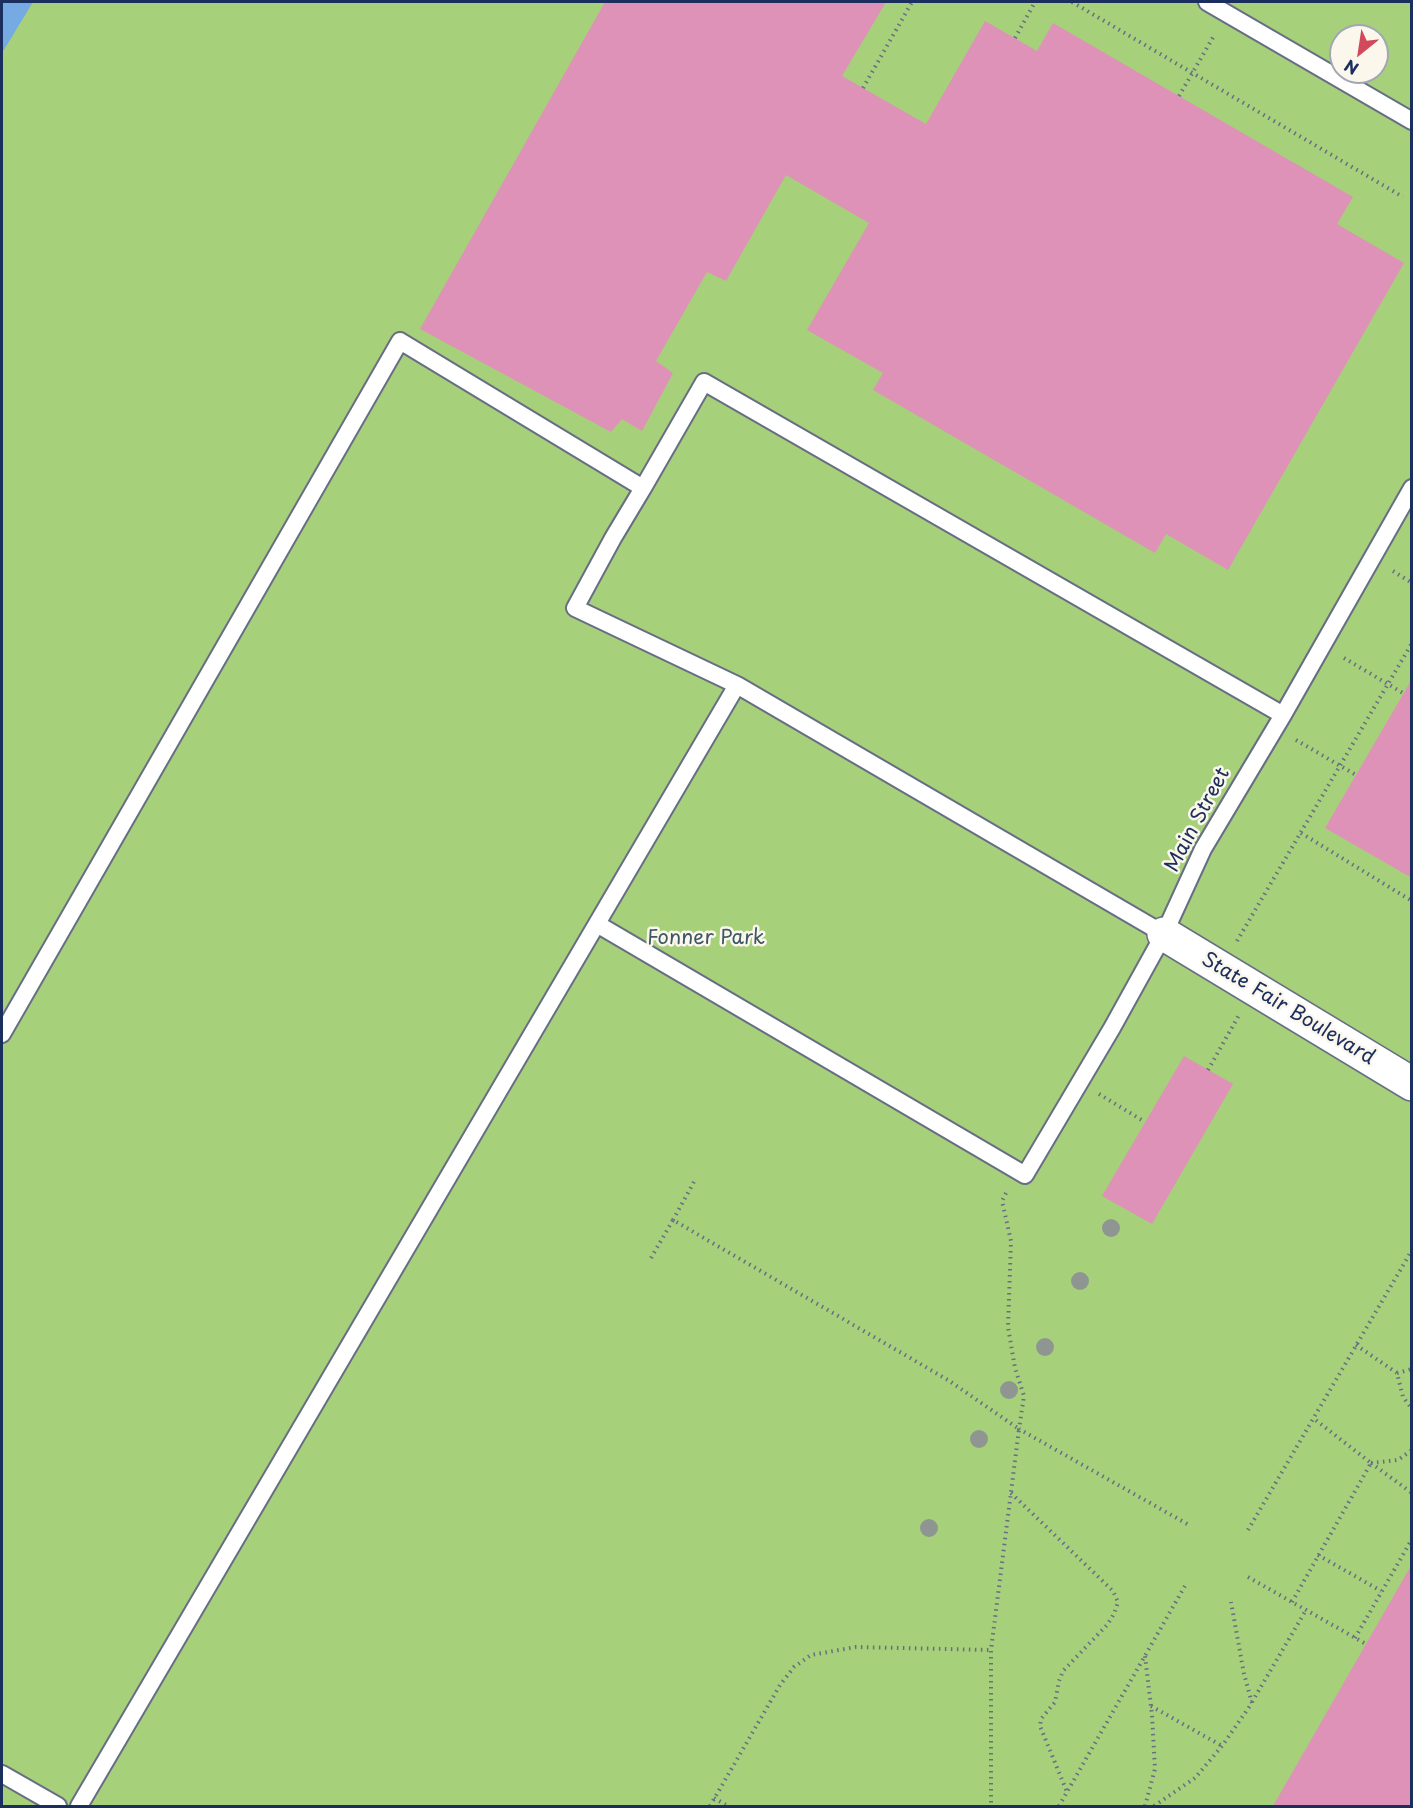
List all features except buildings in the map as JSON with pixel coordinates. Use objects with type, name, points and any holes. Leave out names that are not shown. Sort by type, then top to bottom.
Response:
[{"type":"street","name":"State Fair Boulevard","points":[[1164,933],[1412,1083]]},
{"type":"lane","points":[[1207,2],[1412,120]]},
{"type":"lane","points":[[2,1034],[400,341],[644,488]]},
{"type":"lane","points":[[1164,933],[737,685],[575,608],[613,538],[704,382],[1279,722]]},
{"type":"lane","name":"Main Street","points":[[1022,1173],[1080,1083],[1164,933],[1203,849],[1279,722],[1412,488]]},
{"type":"lane","points":[[79,1806],[737,685]]},
{"type":"lane","points":[[597,924],[1022,1173]]},
{"type":"lane","points":[[2,1774],[58,1806]]},
{"type":"path","points":[[863,88],[912,2]]},
{"type":"path","points":[[1015,38],[1035,2]]},
{"type":"path","points":[[1072,2],[1403,197]]},
{"type":"path","points":[[1179,96],[1227,13]]},
{"type":"path","points":[[1221,968],[1412,643]]},
{"type":"path","points":[[1322,645],[1403,693]]},
{"type":"path","points":[[1279,722],[1356,775]]},
{"type":"path","points":[[1301,833],[1412,901]]},
{"type":"path","points":[[1208,1070],[1254,988]]},
{"type":"path","points":[[1080,1083],[1145,1122]]},
{"type":"path","points":[[991,1806],[991,1650],[1024,1396],[1015,1368],[1008,1327],[1011,1241],[1002,1201],[1022,1173]]},
{"type":"path","points":[[651,1257],[696,1178]]},
{"type":"path","points":[[673,1220],[948,1380],[1018,1429],[1189,1525]]},
{"type":"path","points":[[1248,1530],[1412,1250]]},
{"type":"path","points":[[1356,1345],[1397,1373],[1403,1397],[1412,1409]]},
{"type":"path","points":[[1397,1373],[1412,1369]]},
{"type":"path","points":[[1313,1418],[1412,1493]]},
{"type":"path","points":[[1371,1463],[1398,1460],[1412,1450]]},
{"type":"path","points":[[1292,1602],[1371,1463]]},
{"type":"path","points":[[1011,1493],[1113,1592],[1118,1602],[1107,1625],[1063,1671],[1055,1702],[1041,1719],[1040,1726],[1067,1792]]},
{"type":"path","points":[[1355,1638],[1412,1539]]},
{"type":"path","points":[[1318,1555],[1381,1592]]},
{"type":"path","points":[[1248,1577],[1366,1644]]},
{"type":"path","points":[[1059,1806],[1186,1584]]},
{"type":"path","points":[[1231,1602],[1244,1674],[1252,1703]]},
{"type":"path","points":[[1154,1806],[1195,1778],[1222,1746],[1252,1703],[1306,1610]]},
{"type":"path","points":[[710,1806],[780,1685],[794,1667],[811,1655],[856,1647],[991,1650]]},
{"type":"path","points":[[1145,1656],[1155,1769],[1145,1806]]},
{"type":"path","points":[[1151,1706],[1222,1746]]},
{"type":"path","points":[[714,1798],[728,1806]]},
{"type":"green space","name":"Fonner Park","points":[[2,2],[1411,2],[1411,1806],[5,1806],[2,1804]]},
{"type":"water","points":[[2,2],[33,2],[2,53]]}]
